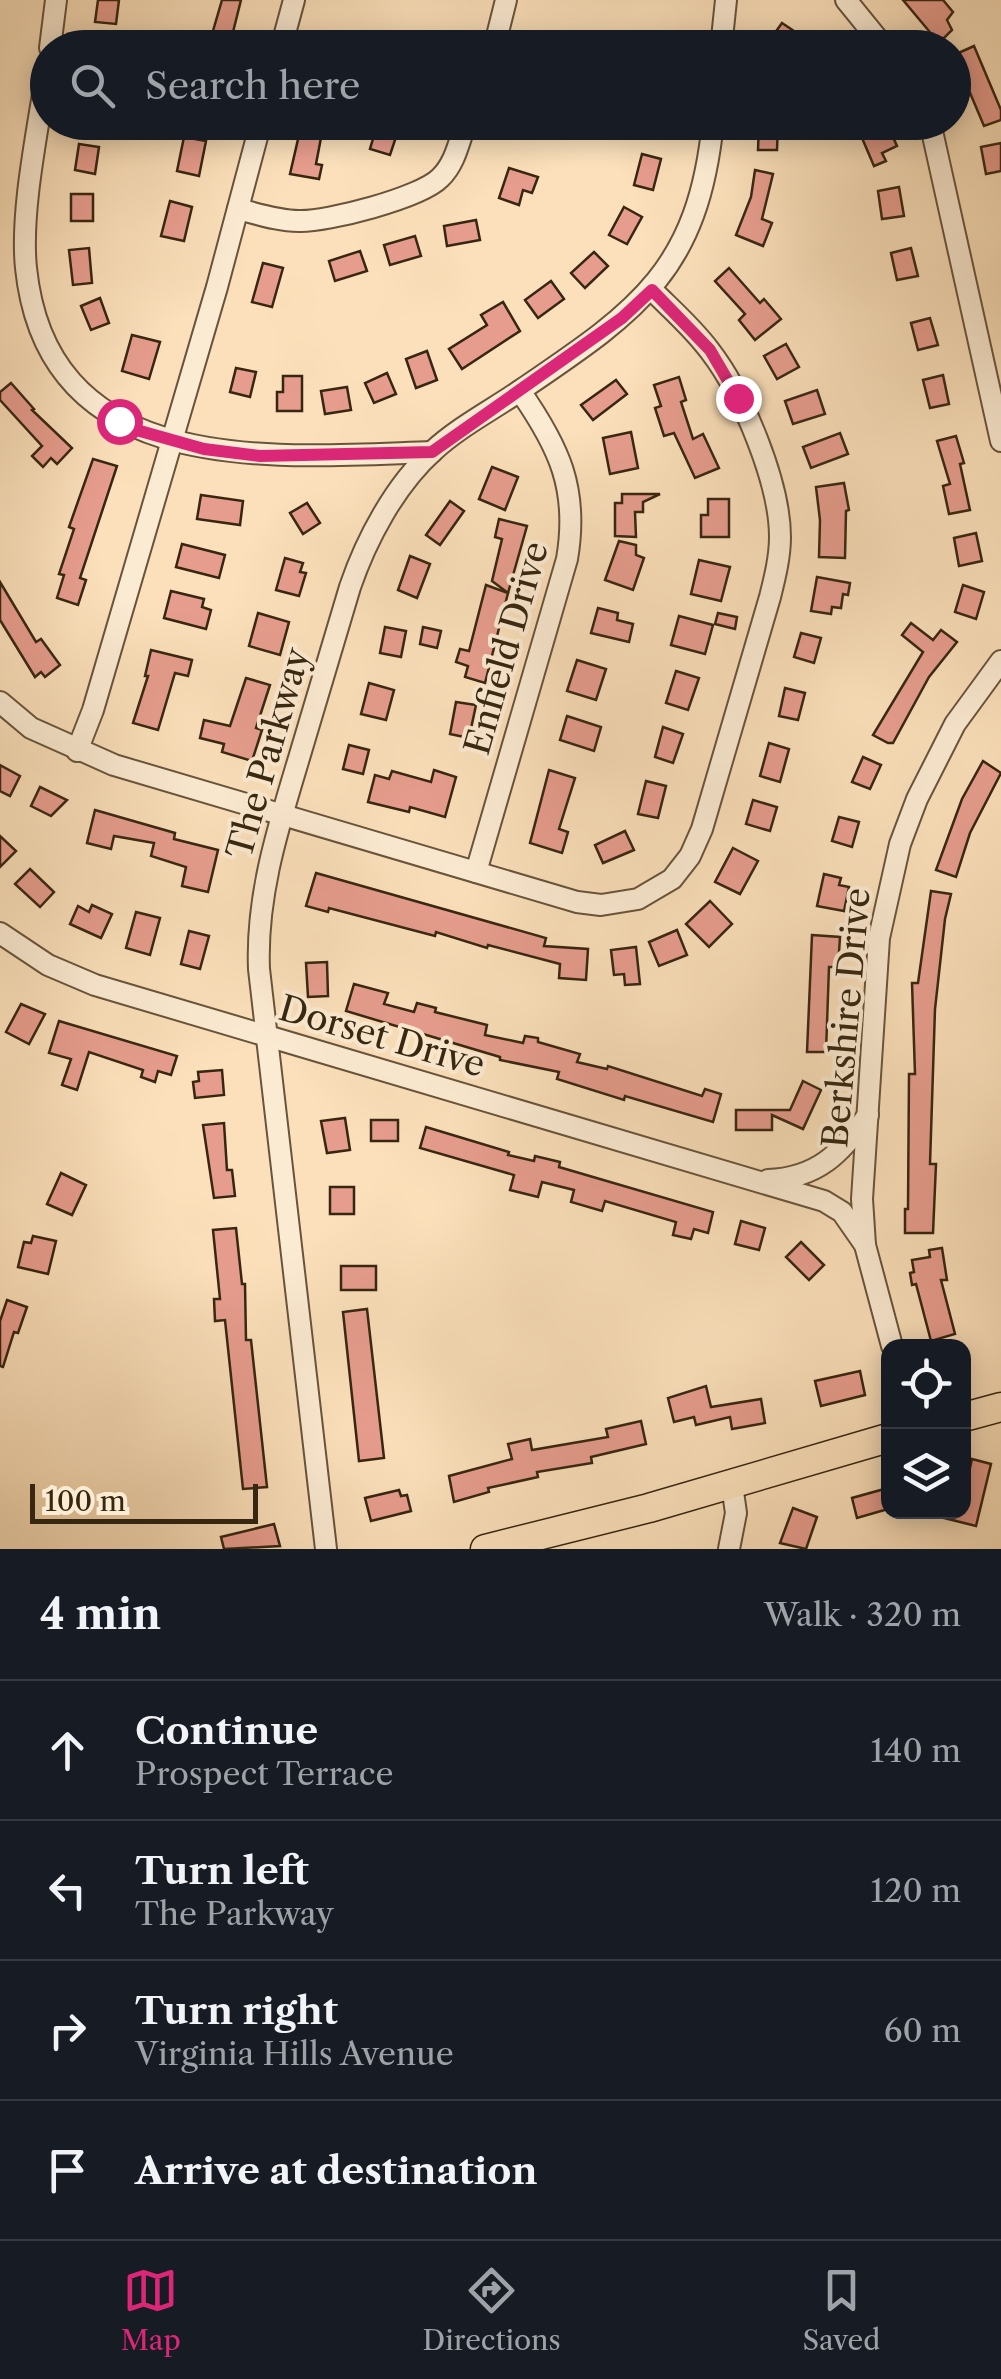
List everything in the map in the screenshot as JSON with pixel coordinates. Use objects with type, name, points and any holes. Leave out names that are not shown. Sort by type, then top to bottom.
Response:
[{"type":"main road","points":[[971,1415],[1001,1407]]},
{"type":"main road","points":[[484,1549],[732,1485],[881,1440]]},
{"type":"street","points":[[52,30],[56,0]]},
{"type":"street","points":[[286,30],[294,0]]},
{"type":"street","points":[[498,30],[506,0]]},
{"type":"street","points":[[723,30],[726,0]]},
{"type":"street","points":[[846,0],[870,30]]},
{"type":"street","points":[[38,140],[25,246],[26,270],[38,319],[60,364],[87,398],[119,421],[204,449],[260,456],[432,452]]},
{"type":"street","points":[[77,751],[93,710],[256,140]]},
{"type":"street","points":[[238,210],[282,220],[314,221],[422,191],[450,166],[459,140]]},
{"type":"street","name":"The Parkway","points":[[326,1549],[259,969],[264,882],[281,816],[362,555],[382,516],[432,452],[622,318],[652,290],[675,256],[695,214],[705,184],[711,140]]},
{"type":"street","points":[[934,140],[1001,442]]},
{"type":"street","points":[[0,702],[31,728],[114,766],[577,902],[619,904],[657,890],[690,856],[702,829],[770,598],[780,532],[768,471],[724,370],[696,334],[652,290]]},
{"type":"street","name":"Enfield Drive","points":[[476,872],[568,560],[571,536],[570,499],[562,462],[546,428],[520,391]]},
{"type":"street","name":"Berkshire Drive","points":[[890,1339],[864,1245],[862,1199],[879,938],[900,844],[939,752],[1001,661]]},
{"type":"street","name":"Dorset Drive","points":[[0,933],[22,950],[72,977],[824,1202],[842,1212],[864,1245]]},
{"type":"street","name":"Dorset Drive","points":[[756,1180],[792,1179],[810,1172],[850,1140],[868,1116]]},
{"type":"street","points":[[729,1549],[736,1514],[732,1485]]},
{"type":"building","points":[[98,0],[119,0],[116,24],[95,22]]},
{"type":"building","points":[[222,0],[241,0],[234,30],[213,30]]},
{"type":"building","points":[[903,0],[943,0],[953,12],[947,20],[952,30],[928,30]]},
{"type":"building","points":[[974,46],[1001,110],[1001,120],[984,126],[971,95]]},
{"type":"building","points":[[183,140],[206,141],[199,176],[177,171]]},
{"type":"building","points":[[298,140],[321,140],[316,164],[322,165],[319,179],[290,174]]},
{"type":"building","points":[[373,140],[395,140],[390,155],[370,149]]},
{"type":"building","points":[[758,140],[777,140],[777,150],[758,150]]},
{"type":"building","points":[[863,140],[894,140],[897,146],[882,153],[886,161],[874,166]]},
{"type":"building","points":[[1001,143],[1001,171],[986,174],[981,147]]},
{"type":"building","points":[[79,144],[99,147],[95,174],[75,170]]},
{"type":"building","points":[[642,154],[661,159],[653,190],[634,185]]},
{"type":"building","points":[[509,168],[538,177],[532,193],[523,190],[519,205],[499,198]]},
{"type":"building","points":[[755,170],[773,174],[762,219],[772,223],[763,246],[736,235],[751,197]]},
{"type":"building","points":[[899,187],[904,216],[882,219],[878,191]]},
{"type":"building","points":[[71,194],[93,194],[93,221],[71,221]]},
{"type":"building","points":[[170,201],[192,207],[184,241],[161,236]]},
{"type":"building","points":[[624,207],[642,217],[627,244],[609,235]]},
{"type":"building","points":[[476,220],[480,240],[447,246],[444,226]]},
{"type":"building","points":[[415,236],[421,256],[390,265],[384,245]]},
{"type":"building","points":[[89,248],[92,283],[73,285],[69,250]]},
{"type":"building","points":[[911,248],[918,276],[897,280],[891,253]]},
{"type":"building","points":[[360,251],[367,271],[335,281],[329,261]]},
{"type":"building","points":[[594,252],[608,266],[585,288],[571,273]]},
{"type":"building","points":[[263,263],[283,268],[272,307],[252,302]]},
{"type":"building","points":[[729,268],[760,303],[764,299],[781,319],[755,340],[739,320],[745,314],[715,281]]},
{"type":"building","points":[[551,281],[564,299],[538,318],[525,300]]},
{"type":"building","points":[[100,298],[109,323],[91,330],[81,306]]},
{"type":"building","points":[[503,302],[520,331],[462,369],[449,349],[487,325],[481,315]]},
{"type":"building","points":[[930,318],[938,345],[918,350],[911,323]]},
{"type":"building","points":[[132,335],[160,342],[149,379],[122,371]]},
{"type":"building","points":[[786,344],[799,367],[777,379],[764,356]]},
{"type":"building","points":[[427,351],[437,380],[416,388],[406,359]]},
{"type":"building","points":[[236,368],[256,372],[250,397],[230,392]]},
{"type":"building","points":[[387,373],[396,394],[374,403],[365,383]]},
{"type":"building","points":[[943,375],[949,404],[930,408],[923,380]]},
{"type":"building","points":[[283,376],[302,376],[302,411],[277,411],[277,392],[283,392]]},
{"type":"building","points":[[679,377],[686,400],[681,402],[693,439],[703,434],[719,468],[695,478],[674,433],[664,436],[655,408],[661,406],[654,385]]},
{"type":"building","points":[[616,380],[627,394],[593,420],[581,405]]},
{"type":"building","points":[[11,383],[32,410],[72,448],[57,464],[51,458],[43,467],[32,456],[42,446],[0,400],[0,392]]},
{"type":"building","points":[[347,387],[351,410],[325,414],[321,391]]},
{"type":"building","points":[[817,390],[825,414],[793,424],[785,401]]},
{"type":"building","points":[[631,432],[638,468],[610,474],[603,438]]},
{"type":"building","points":[[840,433],[848,454],[811,468],[803,447]]},
{"type":"building","points":[[956,436],[970,510],[949,514],[943,486],[950,484],[937,441]]},
{"type":"building","points":[[93,459],[117,466],[80,578],[86,580],[78,605],[57,598],[64,575],[59,574],[74,529],[69,527]]},
{"type":"building","points":[[492,467],[518,477],[505,510],[479,499]]},
{"type":"building","points":[[844,483],[849,510],[845,558],[819,557],[816,487]]},
{"type":"building","points":[[622,494],[660,494],[643,502],[643,512],[635,512],[636,537],[615,536],[615,503],[622,503]]},
{"type":"building","points":[[201,495],[243,501],[240,525],[197,519]]},
{"type":"building","points":[[708,499],[729,499],[729,537],[701,537],[701,515],[708,515]]},
{"type":"building","points":[[450,501],[464,511],[440,545],[426,535]]},
{"type":"building","points":[[307,503],[320,523],[303,534],[290,513]]},
{"type":"building","points":[[499,519],[527,526],[508,593],[492,581],[502,539],[495,537]]},
{"type":"building","points":[[976,533],[982,561],[959,566],[954,538]]},
{"type":"building","points":[[619,541],[636,545],[636,555],[644,558],[633,590],[605,580]]},
{"type":"building","points":[[182,544],[225,555],[219,578],[176,567]]},
{"type":"building","points":[[410,556],[430,564],[417,598],[398,590]]},
{"type":"building","points":[[285,558],[303,563],[300,572],[306,573],[299,596],[276,590]]},
{"type":"building","points":[[699,560],[730,567],[721,601],[691,594]]},
{"type":"building","points":[[817,577],[850,583],[841,608],[832,607],[831,614],[811,611]]},
{"type":"building","points":[[0,582],[36,642],[41,639],[60,665],[45,677],[41,672],[35,677],[0,620]]},
{"type":"building","points":[[486,585],[508,593],[485,683],[465,677],[468,666],[456,662],[460,649],[469,651]]},
{"type":"building","points":[[963,585],[984,592],[976,619],[955,612]]},
{"type":"building","points":[[171,591],[204,599],[202,607],[211,610],[206,629],[164,618]]},
{"type":"building","points":[[598,608],[618,613],[617,620],[633,624],[629,642],[591,633]]},
{"type":"building","points":[[258,613],[289,622],[280,655],[249,646]]},
{"type":"building","points":[[718,613],[737,617],[735,629],[715,624]]},
{"type":"building","points":[[679,616],[713,625],[705,654],[671,645]]},
{"type":"building","points":[[911,623],[933,640],[941,630],[957,642],[929,677],[893,743],[888,743],[873,735],[923,652],[902,635]]},
{"type":"building","points":[[385,627],[406,631],[401,657],[380,653]]},
{"type":"building","points":[[423,627],[441,631],[437,648],[420,644]]},
{"type":"building","points":[[801,633],[821,638],[814,663],[794,657]]},
{"type":"building","points":[[151,650],[192,660],[188,676],[175,673],[158,730],[133,723],[148,676]]},
{"type":"building","points":[[577,660],[606,669],[596,700],[567,691]]},
{"type":"building","points":[[676,671],[699,678],[688,710],[666,703]]},
{"type":"building","points":[[246,678],[270,685],[256,728],[262,730],[252,761],[222,752],[224,744],[200,738],[204,720],[230,726]]},
{"type":"building","points":[[369,683],[394,690],[386,720],[361,714]]},
{"type":"building","points":[[785,688],[805,693],[798,720],[779,716]]},
{"type":"building","points":[[456,702],[476,705],[469,738],[450,734]]},
{"type":"building","points":[[567,716],[601,727],[594,751],[560,740]]},
{"type":"building","points":[[663,727],[683,734],[673,763],[655,757]]},
{"type":"building","points":[[769,743],[789,749],[780,782],[760,776]]},
{"type":"building","points":[[349,745],[369,750],[363,774],[343,769]]},
{"type":"building","points":[[863,757],[881,765],[870,789],[852,782]]},
{"type":"building","points":[[983,761],[1001,773],[970,833],[956,877],[936,870],[962,799]]},
{"type":"building","points":[[0,765],[20,776],[10,796],[0,791]]},
{"type":"building","points":[[434,770],[456,777],[445,817],[410,807],[409,812],[368,802],[375,775],[389,779],[392,771],[431,782]]},
{"type":"building","points":[[549,770],[575,778],[559,829],[568,832],[562,853],[530,843]]},
{"type":"building","points":[[646,781],[666,786],[658,818],[638,814]]},
{"type":"building","points":[[40,787],[67,800],[51,816],[31,806]]},
{"type":"building","points":[[753,800],[777,807],[770,831],[746,824]]},
{"type":"building","points":[[95,810],[175,833],[174,839],[218,850],[208,892],[182,886],[186,867],[151,856],[154,843],[114,836],[111,849],[87,843]]},
{"type":"building","points":[[839,817],[859,822],[852,847],[832,841]]},
{"type":"building","points":[[625,831],[634,850],[603,863],[595,845]]},
{"type":"building","points":[[0,836],[16,851],[0,867]]},
{"type":"building","points":[[733,848],[758,861],[740,894],[715,882]]},
{"type":"building","points":[[30,869],[54,892],[40,907],[15,884]]},
{"type":"building","points":[[316,873],[546,938],[544,946],[588,949],[586,980],[559,978],[560,964],[436,932],[435,936],[329,908],[328,912],[306,906]]},
{"type":"building","points":[[824,874],[841,878],[839,885],[849,887],[844,911],[817,906]]},
{"type":"building","points":[[931,891],[951,894],[935,1009],[930,1164],[936,1164],[933,1233],[905,1233],[909,1074],[915,1074],[912,983],[918,983]]},
{"type":"building","points":[[710,901],[732,924],[709,947],[686,924]]},
{"type":"building","points":[[92,905],[112,914],[101,938],[70,924],[78,906],[89,912]]},
{"type":"building","points":[[136,912],[160,918],[150,955],[126,948]]},
{"type":"building","points":[[677,930],[687,955],[659,966],[649,942]]},
{"type":"building","points":[[189,931],[209,936],[200,969],[181,964]]},
{"type":"building","points":[[812,935],[840,937],[838,967],[829,967],[826,1052],[807,1052]]},
{"type":"building","points":[[636,947],[640,984],[625,985],[624,974],[614,975],[611,950]]},
{"type":"building","points":[[327,962],[328,996],[308,997],[306,963]]},
{"type":"building","points":[[354,984],[388,993],[384,1004],[414,1012],[417,1003],[436,1008],[435,1012],[487,1025],[485,1035],[523,1043],[525,1036],[538,1038],[538,1042],[580,1054],[577,1062],[607,1069],[608,1066],[702,1096],[705,1089],[721,1094],[713,1122],[625,1096],[624,1100],[557,1079],[559,1072],[500,1060],[346,1011]]},
{"type":"building","points":[[21,1004],[45,1014],[29,1044],[6,1032]]},
{"type":"building","points":[[59,1021],[177,1056],[171,1075],[158,1071],[155,1082],[141,1077],[143,1070],[89,1052],[77,1090],[62,1085],[71,1059],[49,1053]]},
{"type":"building","points":[[222,1070],[224,1095],[195,1098],[193,1082],[199,1081],[198,1072]]},
{"type":"building","points":[[803,1081],[821,1090],[803,1129],[772,1115],[772,1130],[736,1130],[736,1110],[790,1110]]},
{"type":"building","points":[[345,1118],[350,1150],[327,1153],[321,1121]]},
{"type":"building","points":[[371,1120],[398,1120],[398,1141],[371,1141]]},
{"type":"building","points":[[224,1123],[227,1170],[232,1170],[235,1196],[214,1198],[203,1125]]},
{"type":"building","points":[[426,1127],[509,1152],[508,1155],[560,1162],[559,1167],[713,1212],[708,1233],[694,1229],[691,1239],[673,1235],[676,1222],[605,1201],[602,1211],[571,1202],[574,1190],[542,1182],[538,1197],[510,1190],[514,1175],[420,1148]]},
{"type":"building","points":[[61,1173],[86,1185],[72,1215],[47,1204]]},
{"type":"building","points":[[330,1187],[354,1187],[354,1214],[330,1214]]},
{"type":"building","points":[[741,1221],[765,1228],[759,1250],[735,1244]]},
{"type":"building","points":[[236,1228],[245,1284],[246,1340],[251,1340],[267,1487],[243,1489],[225,1320],[215,1321],[214,1299],[220,1299],[213,1230]]},
{"type":"building","points":[[33,1236],[56,1241],[48,1274],[18,1267],[24,1242],[31,1243]]},
{"type":"building","points":[[801,1242],[824,1265],[809,1280],[786,1257]]},
{"type":"building","points":[[942,1248],[947,1280],[941,1280],[955,1334],[938,1339],[930,1339],[910,1273],[914,1272],[912,1260],[930,1257],[929,1250]]},
{"type":"building","points":[[341,1266],[376,1266],[376,1290],[341,1290]]},
{"type":"building","points":[[7,1300],[27,1307],[3,1367],[0,1321]]},
{"type":"building","points":[[367,1309],[384,1458],[359,1461],[343,1312]]},
{"type":"building","points":[[860,1371],[865,1395],[821,1406],[815,1381]]},
{"type":"building","points":[[706,1386],[711,1407],[761,1399],[765,1423],[732,1429],[730,1417],[696,1425],[694,1417],[674,1422],[668,1398]]},
{"type":"building","points":[[641,1421],[646,1444],[591,1457],[592,1463],[537,1472],[538,1477],[488,1488],[489,1492],[454,1502],[449,1476],[512,1459],[508,1444],[530,1439],[532,1450],[608,1437],[606,1429]]},
{"type":"building","points":[[972,1459],[991,1464],[976,1526],[948,1519],[971,1519]]},
{"type":"building","points":[[399,1490],[401,1496],[407,1495],[411,1511],[371,1521],[365,1498]]},
{"type":"building","points":[[881,1490],[881,1511],[857,1518],[852,1498]]},
{"type":"building","points":[[793,1508],[817,1517],[806,1549],[780,1543]]},
{"type":"building","points":[[274,1524],[280,1546],[224,1549],[221,1537]]},
{"type":"route","points":[[119,421],[140,431],[228,453],[296,457],[432,452],[622,318],[652,290],[710,350],[738,398]]}]
